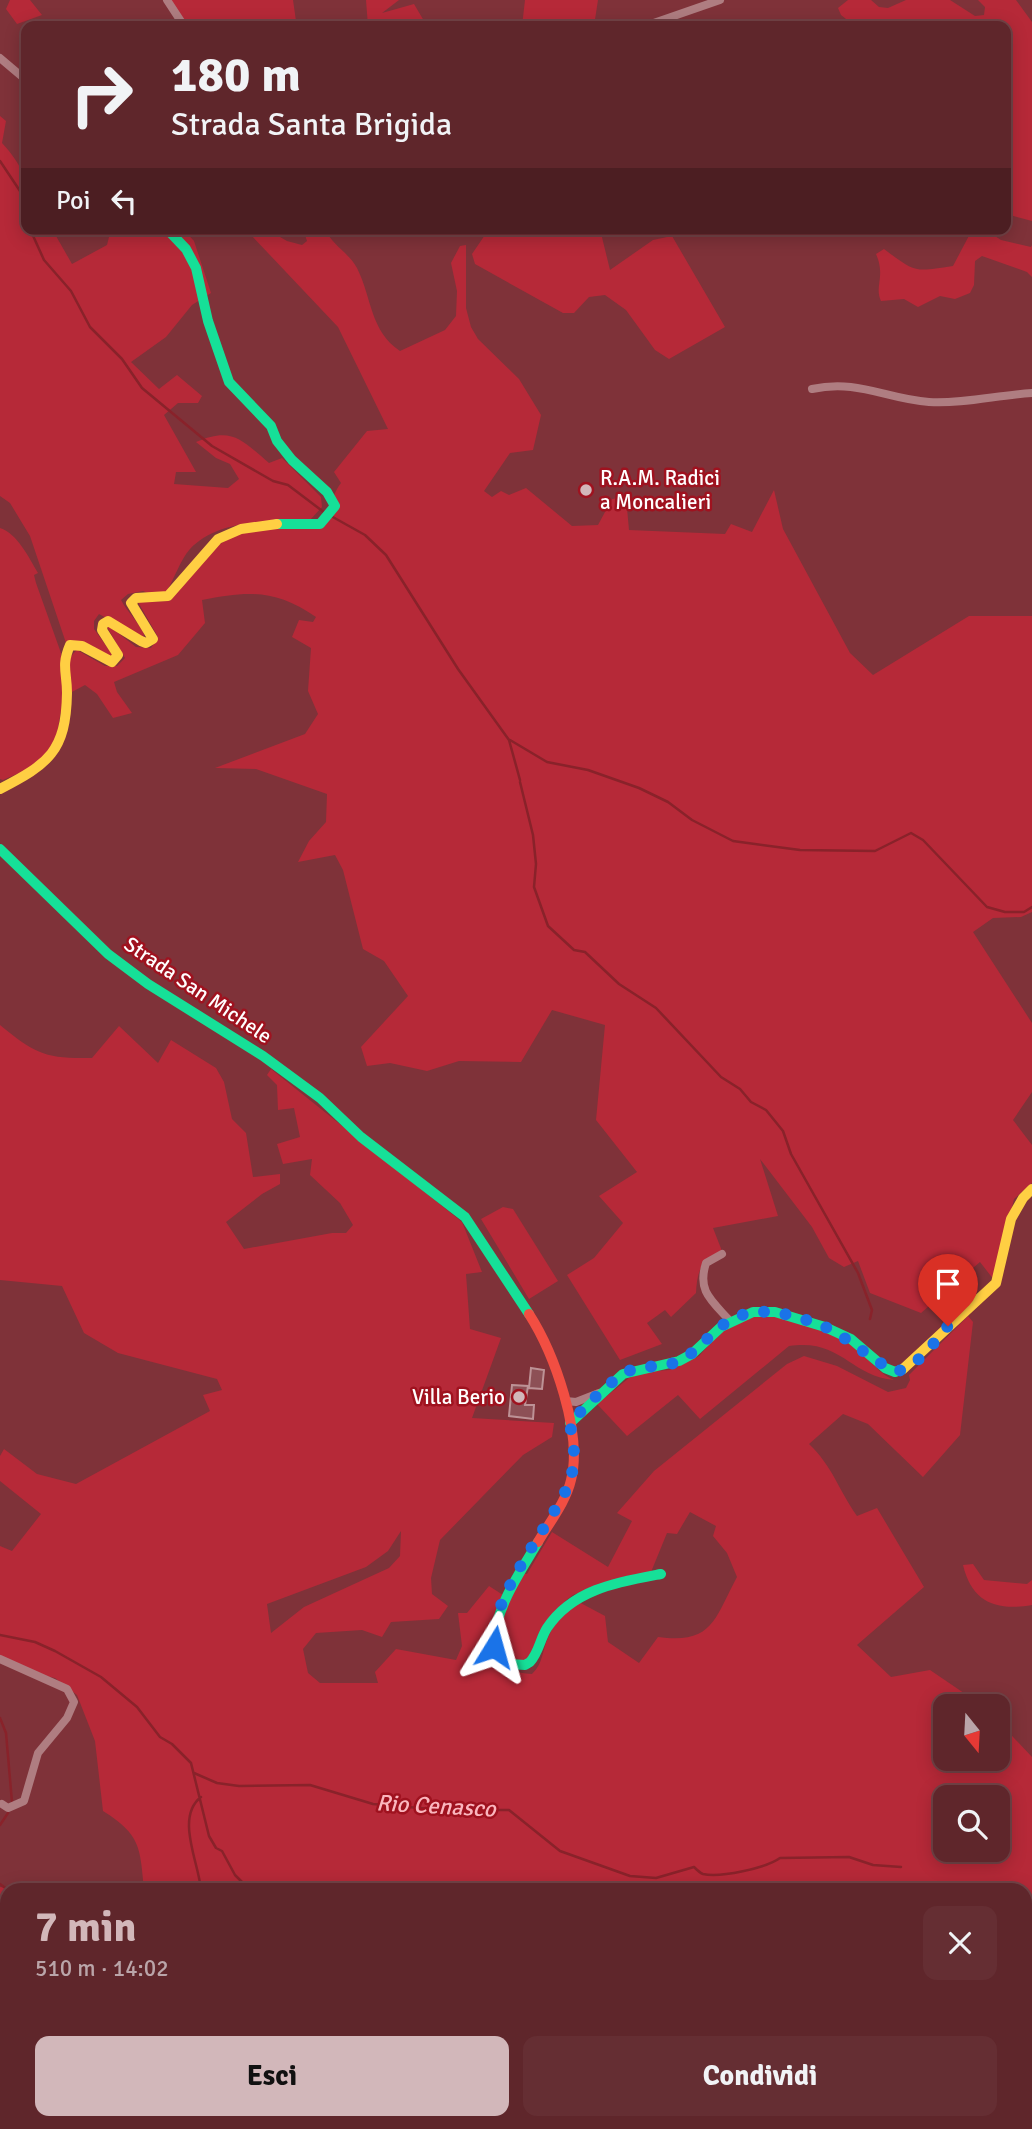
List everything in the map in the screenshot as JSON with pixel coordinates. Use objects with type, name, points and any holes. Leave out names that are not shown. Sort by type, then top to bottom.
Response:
[{"type":"street","points":[[167,0],[181,21]]},
{"type":"street","points":[[659,21],[720,0]]},
{"type":"street","points":[[0,58],[21,76]]},
{"type":"street","points":[[0,789],[40,768],[60,743],[68,693],[63,662],[70,645],[86,646],[106,662],[112,662],[118,655],[102,630],[103,624],[108,621],[117,625],[135,640],[146,643],[153,639],[131,603],[136,598],[154,600],[168,597],[198,557],[219,538],[258,526],[323,522],[335,506],[327,492],[292,460],[271,426],[229,382],[208,321],[196,268],[186,249],[173,235]]},
{"type":"street","points":[[812,389],[844,384],[932,402],[971,402],[1032,393]]},
{"type":"street","name":"Strada San Michele","points":[[0,849],[108,954],[168,997],[263,1056],[320,1098],[362,1137],[465,1217],[539,1330],[566,1401],[575,1459],[570,1482],[500,1608],[493,1634],[494,1647],[511,1664],[525,1665],[537,1656],[544,1634],[568,1601],[625,1581],[661,1574]]},
{"type":"street","points":[[570,1423],[631,1370],[665,1366],[679,1361],[730,1321],[765,1310],[792,1316],[851,1339],[885,1368],[895,1372],[905,1368],[996,1283],[1003,1266],[1012,1215],[1018,1200],[1032,1189]]},
{"type":"street","points":[[722,1254],[706,1263],[701,1279],[707,1295],[730,1321]]},
{"type":"street","points":[[566,1401],[576,1402],[607,1389]]},
{"type":"street","points":[[0,1659],[67,1689],[74,1702],[67,1718],[38,1753],[24,1801],[8,1808],[2,1804]]},
{"type":"shaded area","points":[[10,0],[30,0],[42,15],[17,24],[6,9]]},
{"type":"shaded area","points":[[169,0],[293,0],[296,21],[184,21]]},
{"type":"shaded area","points":[[366,0],[399,0],[382,13],[414,4],[424,21],[368,21]]},
{"type":"shaded area","points":[[525,0],[598,0],[595,21],[523,21]]},
{"type":"shaded area","points":[[848,0],[871,0],[879,7],[888,8],[906,0],[950,0],[975,16],[984,15],[985,7],[978,0],[1016,0],[1032,22],[1032,221],[1011,215],[1011,21],[849,21],[841,15],[838,8]]},
{"type":"shaded area","points":[[0,116],[6,121],[2,143],[21,170],[21,235],[55,235],[72,264],[107,245],[110,235],[188,235],[194,241],[211,293],[192,305],[166,337],[131,362],[159,389],[177,375],[202,396],[198,403],[178,403],[164,415],[196,472],[176,472],[174,484],[228,488],[239,479],[230,464],[216,458],[196,442],[208,437],[228,436],[244,442],[269,463],[282,458],[321,497],[322,507],[310,520],[247,524],[216,532],[202,539],[183,559],[166,592],[153,595],[143,591],[128,594],[121,600],[142,629],[143,638],[99,614],[94,621],[94,629],[112,654],[110,658],[66,643],[30,536],[10,503],[0,496]]},
{"type":"shaded area","points":[[251,235],[277,235],[302,245],[307,241],[305,235],[329,235],[354,263],[377,324],[390,343],[400,351],[445,330],[456,316],[457,291],[451,263],[460,246],[466,245],[466,308],[471,327],[478,339],[519,379],[541,415],[533,450],[510,453],[484,491],[492,497],[501,491],[509,495],[526,488],[572,526],[598,525],[612,499],[626,497],[629,530],[725,534],[731,524],[752,532],[774,490],[783,529],[850,653],[873,675],[969,616],[1032,616],[1032,912],[1021,917],[993,918],[973,932],[1032,1023],[1032,1092],[1013,1120],[1032,1145],[1032,1183],[1014,1199],[994,1280],[980,1262],[921,1313],[870,1293],[858,1261],[844,1267],[829,1258],[812,1227],[760,1159],[778,1216],[713,1228],[722,1251],[705,1262],[696,1293],[671,1317],[665,1310],[647,1323],[662,1344],[620,1360],[567,1275],[594,1258],[623,1223],[599,1196],[637,1172],[596,1120],[605,1025],[552,1010],[521,1062],[459,1061],[427,1071],[390,1063],[367,1066],[361,1047],[408,996],[384,961],[363,949],[343,870],[335,855],[298,862],[309,841],[326,822],[327,794],[256,769],[215,768],[305,734],[318,714],[308,691],[311,648],[292,637],[299,620],[313,622],[316,617],[287,601],[261,595],[233,595],[202,600],[205,623],[178,655],[114,682],[117,692],[132,713],[113,718],[97,694],[85,685],[70,693],[68,664],[77,650],[105,666],[117,666],[125,658],[107,627],[109,626],[136,647],[151,648],[158,637],[138,602],[170,601],[210,551],[235,536],[269,529],[303,528],[318,522],[326,513],[341,483],[334,472],[367,431],[388,429],[338,327]]},
{"type":"shaded area","points":[[485,235],[601,235],[610,270],[653,240],[672,236],[725,327],[669,359],[655,350],[626,310],[605,295],[589,297],[574,313],[563,313],[475,264],[472,254]]},
{"type":"shaded area","points":[[969,235],[993,235],[1001,240],[1031,247],[1032,245],[1032,277],[1027,272],[982,256],[975,261],[974,285],[970,293],[955,299],[940,296],[918,307],[904,299],[881,301],[880,269],[876,254],[884,249],[916,269],[953,266]]},
{"type":"shaded area","points":[[0,528],[18,541],[38,573],[34,575],[36,583],[61,653],[64,693],[56,740],[38,765],[3,780],[0,779]]},
{"type":"shaded area","points":[[0,1025],[23,1043],[42,1053],[76,1058],[92,1058],[119,1026],[158,1063],[171,1040],[216,1068],[224,1082],[232,1119],[246,1133],[253,1177],[280,1174],[280,1184],[262,1194],[226,1222],[244,1249],[332,1233],[346,1233],[353,1225],[340,1203],[310,1175],[312,1159],[283,1164],[277,1144],[300,1137],[294,1108],[278,1110],[277,1085],[267,1075],[271,1069],[462,1222],[482,1272],[466,1274],[470,1329],[501,1338],[472,1418],[554,1423],[552,1437],[523,1455],[440,1540],[431,1578],[432,1594],[448,1606],[439,1619],[391,1622],[382,1637],[362,1630],[316,1633],[303,1649],[308,1673],[320,1683],[378,1683],[375,1672],[396,1649],[456,1660],[462,1646],[458,1613],[467,1613],[489,1586],[503,1595],[489,1626],[489,1650],[506,1668],[523,1673],[532,1674],[536,1670],[553,1627],[575,1600],[605,1616],[608,1642],[639,1663],[658,1637],[690,1637],[701,1632],[710,1626],[716,1617],[737,1577],[727,1553],[713,1536],[716,1526],[690,1512],[677,1534],[667,1533],[651,1572],[623,1577],[573,1595],[565,1601],[533,1656],[525,1662],[513,1662],[497,1647],[496,1631],[521,1573],[527,1574],[552,1532],[608,1567],[632,1521],[617,1513],[654,1471],[787,1364],[804,1356],[837,1366],[888,1392],[906,1388],[909,1375],[968,1316],[973,1322],[960,1435],[923,1477],[868,1424],[843,1414],[809,1444],[830,1470],[857,1516],[877,1508],[924,1587],[857,1645],[891,1677],[930,1670],[965,1694],[933,1694],[933,1771],[1010,1771],[1010,1734],[1032,1757],[1032,1883],[143,1883],[139,1852],[132,1835],[103,1811],[95,1741],[77,1695],[55,1678],[36,1674],[0,1656],[0,1546],[12,1551],[41,1514],[0,1481],[0,1456],[4,1449],[37,1474],[76,1484],[210,1411],[203,1395],[222,1390],[217,1379],[118,1353],[84,1333],[62,1286],[0,1280]],"holes":[[[401,1531],[400,1556],[389,1568],[304,1607],[271,1633],[267,1604],[366,1567],[388,1551]]]},
{"type":"shaded area","points":[[503,1207],[513,1209],[558,1281],[529,1299],[481,1219]]},
{"type":"shaded area","points":[[754,1315],[802,1322],[838,1336],[894,1380],[866,1372],[821,1347],[789,1346],[700,1419],[678,1395],[627,1436],[597,1404],[629,1378],[644,1372],[669,1370],[699,1356],[720,1333]]},
{"type":"shaded area","points":[[973,1564],[984,1580],[1027,1584],[1032,1580],[1032,1605],[1008,1607],[988,1602],[967,1578],[963,1565]]},
{"type":"building","points":[[531,1368],[544,1370],[542,1389],[529,1388]]},
{"type":"building","name":"Villa Berio","points":[[512,1385],[528,1386],[525,1405],[534,1405],[533,1419],[509,1416]]},
{"type":"waterway","points":[[0,161],[21,195]]},
{"type":"waterway","points":[[33,235],[44,260],[71,291],[90,327],[122,359],[142,388],[212,446],[273,481],[288,485],[325,513]]},
{"type":"waterway","points":[[331,516],[365,535],[386,555],[458,669],[509,740],[520,780]]},
{"type":"waterway","points":[[510,740],[547,762],[588,770],[639,788],[733,841],[800,850],[875,851],[911,833],[923,840],[987,907],[1005,912],[1024,912],[1032,907]]},
{"type":"waterway","points":[[520,782],[533,835],[536,864],[534,887],[548,926],[574,950],[585,952],[619,984],[656,1008],[721,1077],[740,1089],[751,1102],[766,1110],[783,1131],[791,1154],[858,1273],[872,1310],[870,1319]]},
{"type":"waterway","name":"Rio Cenasco","points":[[0,1635],[35,1642],[55,1651],[101,1677],[137,1707],[160,1737],[172,1744],[191,1763],[209,1836],[243,1883]]},
{"type":"waterway","points":[[0,1718],[6,1733],[12,1802]]},
{"type":"waterway","name":"Rio Cenasco","points":[[194,1773],[217,1783],[239,1786],[310,1785],[373,1804],[443,1810],[509,1810],[560,1851],[630,1876],[656,1878],[694,1867],[703,1874],[731,1873],[754,1869],[780,1858],[849,1857],[873,1865],[901,1867]]},
{"type":"waterway","points":[[200,1883],[189,1828],[193,1806],[201,1797]]},
{"type":"waterway","points":[[0,1825],[8,1813]]},
{"type":"traffic: fast","points":[[173,235],[186,249],[196,268],[208,321],[229,382],[271,426],[277,441],[292,460],[327,492],[335,506],[320,524],[277,524]]},
{"type":"traffic: fast","points":[[0,849],[108,954],[148,984],[263,1056],[320,1098],[361,1137],[465,1217],[529,1314]]},
{"type":"traffic: fast","points":[[570,1423],[623,1374],[679,1361],[692,1354],[721,1327],[753,1312],[775,1312],[825,1327],[851,1339],[885,1368],[895,1372],[903,1369]]},
{"type":"traffic: fast","points":[[538,1542],[509,1592],[498,1619],[494,1647],[511,1664],[525,1665],[530,1662],[547,1628],[570,1604],[583,1596],[613,1584],[661,1574]]},
{"type":"traffic: slow","points":[[0,789],[31,772],[51,754],[58,743],[66,713],[65,664],[70,645],[82,646],[112,662],[118,655],[102,630],[103,624],[108,621],[141,641],[146,643],[153,639],[131,603],[136,598],[168,596],[218,539],[241,529],[277,524]]},
{"type":"traffic: slow","points":[[903,1369],[996,1283],[1011,1219],[1023,1198],[1032,1189]]},
{"type":"traffic: jam","points":[[529,1314],[548,1350],[564,1394],[570,1417],[574,1461],[569,1488],[538,1542]]},
{"type":"place","name":"R.A.M. Radici a Moncalieri","points":[[586,490]]},
{"type":"place","name":"Villa Berio","points":[[519,1397]]},
{"type":"route","points":[[494,1647],[494,1627],[500,1608],[541,1533],[561,1503],[570,1482],[575,1459],[570,1423],[623,1374],[679,1361],[692,1354],[730,1321],[765,1310],[825,1327],[851,1339],[885,1368],[895,1372],[905,1368],[921,1355],[948,1326]]}]
